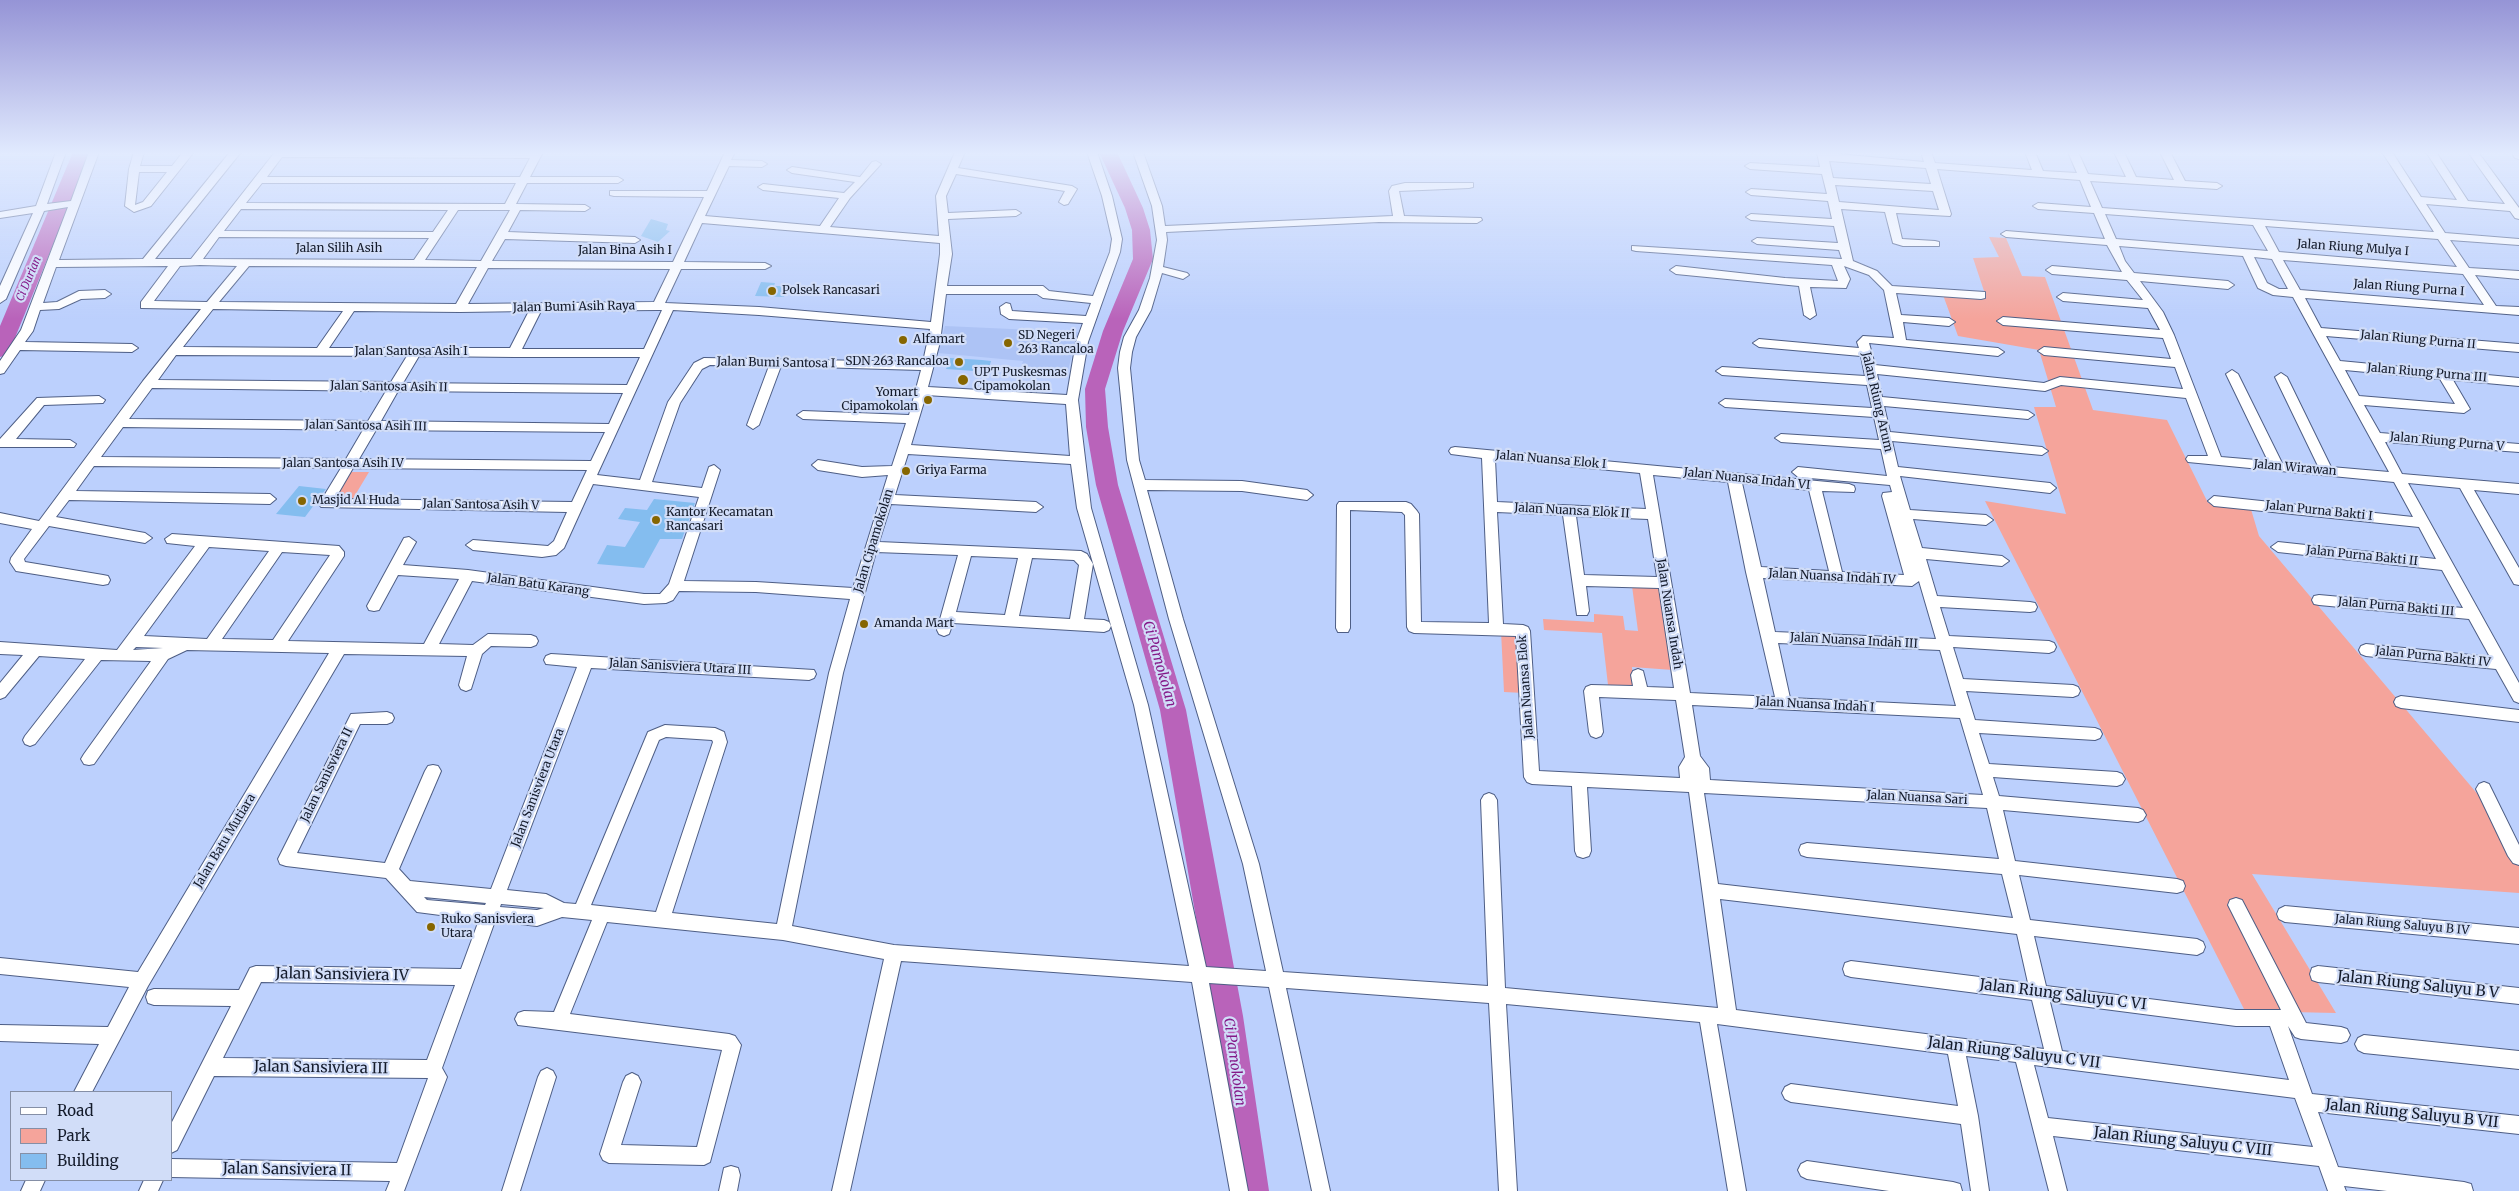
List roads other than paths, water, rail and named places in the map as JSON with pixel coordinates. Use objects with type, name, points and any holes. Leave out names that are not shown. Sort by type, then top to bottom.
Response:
[{"type":"street","points":[[0,215],[50,208]]},
{"type":"street","points":[[0,370],[27,331],[52,264],[69,208]]},
{"type":"street","points":[[146,263],[191,208]]},
{"type":"street","points":[[194,262],[238,208]]},
{"type":"street","points":[[418,263],[455,208]]},
{"type":"street","points":[[460,308],[513,208]]},
{"type":"street","points":[[555,208],[585,208]]},
{"type":"street","points":[[473,546],[542,552],[551,551],[559,544],[649,353],[679,265],[704,208]]},
{"type":"street","points":[[822,231],[838,208]]},
{"type":"street","name":"Jalan Cipamokolan","points":[[783,932],[836,673],[871,547],[914,419],[937,326],[946,254],[942,208]]},
{"type":"street","points":[[1110,208],[1116,228],[1116,252],[1098,300],[1088,320],[1082,342],[1072,400],[1077,460],[1084,508],[1141,705],[1204,974],[1239,1191]]},
{"type":"street","points":[[1157,208],[1162,229],[1159,269],[1145,310],[1130,337],[1125,360],[1128,416],[1138,485],[1176,619],[1251,864],[1268,978],[1321,1191]]},
{"type":"street","points":[[1397,208],[1399,219]]},
{"type":"street","points":[[1676,270],[1842,285],[1844,280],[1844,247],[1835,208]]},
{"type":"street","points":[[1875,208],[1946,214],[1944,208]]},
{"type":"street","points":[[2069,208],[2519,242]]},
{"type":"street","points":[[2424,208],[2493,309]]},
{"type":"street","points":[[2488,208],[2516,212]]},
{"type":"street","points":[[0,299],[42,209]]},
{"type":"street","points":[[2097,209],[2129,275],[2152,305],[2168,335],[2180,364],[2189,394],[2216,460]]},
{"type":"street","points":[[1890,210],[1897,241],[1934,244]]},
{"type":"street","points":[[942,216],[1016,213]]},
{"type":"street","points":[[1751,217],[1838,222]]},
{"type":"street","points":[[699,219],[945,240]]},
{"type":"street","points":[[1162,229],[1399,219],[1477,220]]},
{"type":"street","points":[[2257,222],[2519,697]]},
{"type":"street","points":[[216,234],[438,235]]},
{"type":"street","name":"Jalan Riung Mulya I","points":[[2006,234],[2519,275]]},
{"type":"street","points":[[500,235],[635,240]]},
{"type":"street","points":[[1757,241],[1844,247]]},
{"type":"street","points":[[1636,248],[1843,263],[1873,273],[1889,289],[1901,343],[1998,352]]},
{"type":"street","name":"Jalan Riung Purna I","points":[[2247,254],[2262,285],[2270,290],[2296,294],[2519,311]]},
{"type":"street","name":"Jalan Silih Asih","points":[[52,264],[194,262],[484,264]]},
{"type":"street","points":[[103,580],[18,565],[17,562],[20,553],[147,384],[246,262]]},
{"type":"street","name":"Jalan Bumi Asih Raya","points":[[176,263],[145,304],[209,307],[351,308],[664,307],[759,310],[937,326]]},
{"type":"street","name":"Jalan Bina Asih I","points":[[484,264],[765,266]]},
{"type":"street","points":[[1159,269],[1183,276]]},
{"type":"street","points":[[2052,270],[2129,275],[2228,285]]},
{"type":"street","points":[[1804,283],[1810,315]]},
{"type":"street","points":[[1889,289],[1982,295]]},
{"type":"street","points":[[942,290],[1043,290],[1043,294],[1098,300]]},
{"type":"street","points":[[36,307],[60,305],[79,295],[105,294]]},
{"type":"street","points":[[2063,298],[2152,305]]},
{"type":"street","points":[[1006,306],[1005,311],[1009,315],[1088,320]]},
{"type":"street","points":[[321,351],[351,308]]},
{"type":"street","points":[[514,353],[537,308]]},
{"type":"street","points":[[1896,318],[1949,322]]},
{"type":"street","points":[[2003,321],[2168,335]]},
{"type":"street","name":"Jalan Riung Purna II","points":[[2317,331],[2519,348]]},
{"type":"street","name":"Jalan Riung Arum","points":[[1901,343],[1867,338],[1864,342],[1894,476],[1931,601],[1941,643],[1957,685],[1992,802],[2055,1059]]},
{"type":"street","points":[[1759,344],[1866,353]]},
{"type":"street","points":[[17,346],[132,348]]},
{"type":"street","name":"Jalan Santosa Asih I","points":[[173,351],[649,353]]},
{"type":"street","points":[[2044,351],[2180,364]]},
{"type":"street","points":[[349,464],[416,352]]},
{"type":"street","name":"Jalan Bumi Santosa I","points":[[645,485],[674,402],[698,366],[708,361],[927,366]]},
{"type":"street","points":[[753,425],[776,362]]},
{"type":"street","name":"Jalan Riung Purna III","points":[[2335,365],[2519,382]]},
{"type":"street","points":[[1722,371],[1871,375],[2045,387],[2060,381],[2189,394]]},
{"type":"street","points":[[2232,374],[2277,466]]},
{"type":"street","points":[[2355,400],[2464,409],[2444,375]]},
{"type":"street","points":[[2281,377],[2328,471]]},
{"type":"street","name":"Jalan Santosa Asih II","points":[[147,384],[632,389]]},
{"type":"street","points":[[921,391],[1072,400]]},
{"type":"street","points":[[3,443],[42,401],[99,400]]},
{"type":"street","points":[[1725,403],[1878,407],[2028,415]]},
{"type":"street","points":[[803,415],[914,419]]},
{"type":"street","name":"Jalan Santosa Asih III","points":[[119,423],[614,428]]},
{"type":"street","name":"Jalan Riung Purna V","points":[[2375,437],[2519,448]]},
{"type":"street","points":[[1781,438],[1886,441],[2042,451]]},
{"type":"street","points":[[3,443],[70,444]]},
{"type":"street","points":[[904,449],[1068,460]]},
{"type":"street","name":"Jalan Nuansa Elok I","points":[[1455,452],[1646,469]]},
{"type":"street","points":[[1343,628],[1344,506],[1406,507],[1412,514],[1414,626],[1496,629],[1488,454]]},
{"type":"street","name":"Jalan Wirawan","points":[[2192,459],[2519,489]]},
{"type":"street","name":"Jalan Santosa Asih IV","points":[[90,461],[596,466]]},
{"type":"street","name":"Jalan Santosa Asih V","points":[[349,464],[326,504],[576,507]]},
{"type":"street","points":[[818,465],[862,472],[896,470]]},
{"type":"street","name":"Jalan Nuansa Indah VI","points":[[1646,469],[1849,489]]},
{"type":"street","name":"Jalan Nuansa Indah","points":[[1646,469],[1683,697],[1690,762],[1688,779],[1700,783]]},
{"type":"street","points":[[714,470],[675,586],[756,587],[857,594]]},
{"type":"street","points":[[1798,472],[1894,476],[2050,488]]},
{"type":"street","points":[[1734,478],[1753,572],[1770,637],[1784,704]]},
{"type":"street","points":[[589,479],[706,493]]},
{"type":"street","points":[[2464,484],[2519,580]]},
{"type":"street","points":[[1138,485],[1242,486],[1307,495]]},
{"type":"street","points":[[1814,486],[1837,577]]},
{"type":"street","points":[[64,495],[270,499]]},
{"type":"street","name":"Jalan Nuansa Indah IV","points":[[1753,572],[1912,581],[1888,496]]},
{"type":"street","points":[[887,499],[1036,507]]},
{"type":"street","name":"Jalan Purna Bakti I","points":[[2214,501],[2287,506],[2423,524]]},
{"type":"street","name":"Jalan Nuansa Elok II","points":[[1490,507],[1653,514]]},
{"type":"street","points":[[1569,511],[1582,611]]},
{"type":"street","points":[[1905,514],[1986,520]]},
{"type":"street","points":[[0,518],[145,538]]},
{"type":"street","points":[[172,539],[334,550],[337,552],[337,556],[276,647]]},
{"type":"street","points":[[121,656],[206,541]]},
{"type":"street","points":[[374,606],[409,542]]},
{"type":"street","points":[[211,644],[279,546]]},
{"type":"street","points":[[871,547],[1026,554],[1069,554],[1084,560],[1076,624]]},
{"type":"street","name":"Jalan Purna Bakti II","points":[[2278,547],[2446,566]]},
{"type":"street","points":[[966,550],[946,624],[1011,620],[1104,626]]},
{"type":"street","points":[[1917,553],[2002,561]]},
{"type":"street","points":[[1011,620],[1026,554]]},
{"type":"street","name":"Jalan Batu Karang","points":[[394,569],[468,576],[644,600],[668,596],[675,586]]},
{"type":"street","points":[[429,649],[468,576]]},
{"type":"street","points":[[1578,580],[1664,583]]},
{"type":"street","name":"Jalan Purna Bakti III","points":[[2320,600],[2473,614]]},
{"type":"street","points":[[1931,601],[2030,607]]},
{"type":"street","name":"Jalan Nuansa Elok","points":[[1496,629],[1523,631],[1532,777],[1670,785]]},
{"type":"street","name":"Jalan Nuansa Indah III","points":[[1770,637],[2049,647]]},
{"type":"street","points":[[466,685],[476,651],[488,640],[531,641]]},
{"type":"street","points":[[132,641],[276,647],[476,651]]},
{"type":"street","points":[[0,648],[121,656],[163,655],[185,644]]},
{"type":"street","name":"Jalan Batu Mutiara","points":[[84,1091],[142,980],[340,648]]},
{"type":"street","points":[[0,693],[36,650]]},
{"type":"street","name":"Jalan Purna Bakti IV","points":[[2366,650],[2501,664]]},
{"type":"street","points":[[30,740],[97,655]]},
{"type":"street","points":[[89,759],[163,655]]},
{"type":"street","name":"Jalan Sanisviera Utara III","points":[[551,660],[809,674]]},
{"type":"street","name":"Jalan Sanisviera Utara","points":[[402,1172],[438,1077],[433,1069],[493,905],[586,662]]},
{"type":"street","points":[[1638,675],[1641,693]]},
{"type":"street","points":[[1957,685],[2073,691]]},
{"type":"street","name":"Jalan Nuansa Indah I","points":[[1596,732],[1591,691],[1784,704],[1947,712],[1967,719],[2095,734]]},
{"type":"street","points":[[2401,702],[2519,716]]},
{"type":"street","name":"Jalan Sanisviera II","points":[[387,718],[356,718],[286,859],[390,871]]},
{"type":"street","points":[[580,913],[653,736],[665,731],[715,734],[719,736],[720,742],[662,919]]},
{"type":"street","points":[[1982,770],[2117,779]]},
{"type":"street","points":[[390,871],[434,771]]},
{"type":"street","points":[[1579,780],[1583,851]]},
{"type":"street","points":[[1700,783],[1710,891],[1728,1017]]},
{"type":"street","name":"Jalan Nuansa Sari","points":[[1670,785],[1700,783],[1992,802],[2138,815]]},
{"type":"street","points":[[2484,790],[2519,858]]},
{"type":"street","points":[[1489,800],[1508,1191]]},
{"type":"street","points":[[1807,850],[2008,867],[2176,886]]},
{"type":"street","name":"Jalan Riung Saluyu C VII","points":[[390,871],[406,888],[493,905],[546,901],[562,910],[580,913],[662,919],[783,932],[894,953],[1497,994],[1707,1014],[2023,1054],[2303,1096]]},
{"type":"street","points":[[1710,891],[2197,948]]},
{"type":"street","points":[[2236,905],[2301,1031],[2341,1035]]},
{"type":"street","name":"Jalan Riung Saluyu B IV","points":[[2284,914],[2519,936]]},
{"type":"street","points":[[560,1021],[602,915]]},
{"type":"street","points":[[841,1191],[894,953]]},
{"type":"street","points":[[0,966],[142,980]]},
{"type":"street","name":"Jalan Riung Saluyu C VI","points":[[1851,969],[2039,991],[2236,1018],[2295,1018]]},
{"type":"street","name":"Jalan Sansiviera IV","points":[[172,1142],[256,974],[467,977]]},
{"type":"street","name":"Jalan Riung Saluyu B V","points":[[2318,974],[2519,996]]},
{"type":"street","points":[[154,996],[244,998]]},
{"type":"street","points":[[1707,1014],[1737,1191]]},
{"type":"street","points":[[2276,1018],[2331,1175]]},
{"type":"street","points":[[524,1019],[560,1021],[729,1042],[732,1045],[704,1156],[609,1154],[632,1082]]},
{"type":"street","points":[[0,1033],[113,1036]]},
{"type":"street","points":[[2364,1044],[2519,1060]]},
{"type":"street","points":[[1955,1046],[1969,1116],[1980,1191]]},
{"type":"street","points":[[2023,1054],[2058,1191]]},
{"type":"street","name":"Jalan Sansiviera III","points":[[210,1067],[433,1069]]},
{"type":"street","points":[[511,1191],[547,1076]]},
{"type":"street","points":[[1791,1093],[1969,1116]]},
{"type":"street","name":"Jalan Riung Saluyu B VII","points":[[2303,1096],[2519,1125]]},
{"type":"street","name":"Jalan Riung Saluyu C VIII","points":[[2041,1126],[2331,1175],[2464,1191]]},
{"type":"street","name":"Jalan Sansiviera II","points":[[172,1168],[402,1172]]},
{"type":"street","points":[[1808,1170],[1953,1191]]},
{"type":"street","points":[[395,1191],[402,1172]]},
{"type":"waterway","name":"Ci Durian","points":[[0,350],[59,208]]},
{"type":"waterway","name":"Ci Pamokolan","points":[[1134,208],[1141,230],[1143,259],[1113,331],[1095,389],[1097,427],[1107,485],[1173,710],[1228,1016],[1253,1191]]},
{"type":"place","name":"Polsek Rancasari","points":[[772,291]]},
{"type":"place","name":"Alfamart","points":[[903,340]]},
{"type":"place","name":"SD Negeri 263 Rancaloa","points":[[1008,343]]},
{"type":"place","name":"SDN 263 Rancaloa","points":[[959,362]]},
{"type":"place","name":"UPT Puskesmas Cipamokolan","points":[[963,380]]},
{"type":"place","name":"Yomart Cipamokolan","points":[[928,400]]},
{"type":"place","name":"Griya Farma","points":[[906,471]]},
{"type":"place","name":"Masjid Al Huda","points":[[302,501]]},
{"type":"place","name":"Kantor Kecamatan Rancasari","points":[[656,520]]},
{"type":"place","name":"Amanda Mart","points":[[864,624]]},
{"type":"place","name":"Ruko Sanisviera Utara","points":[[431,927]]}]
